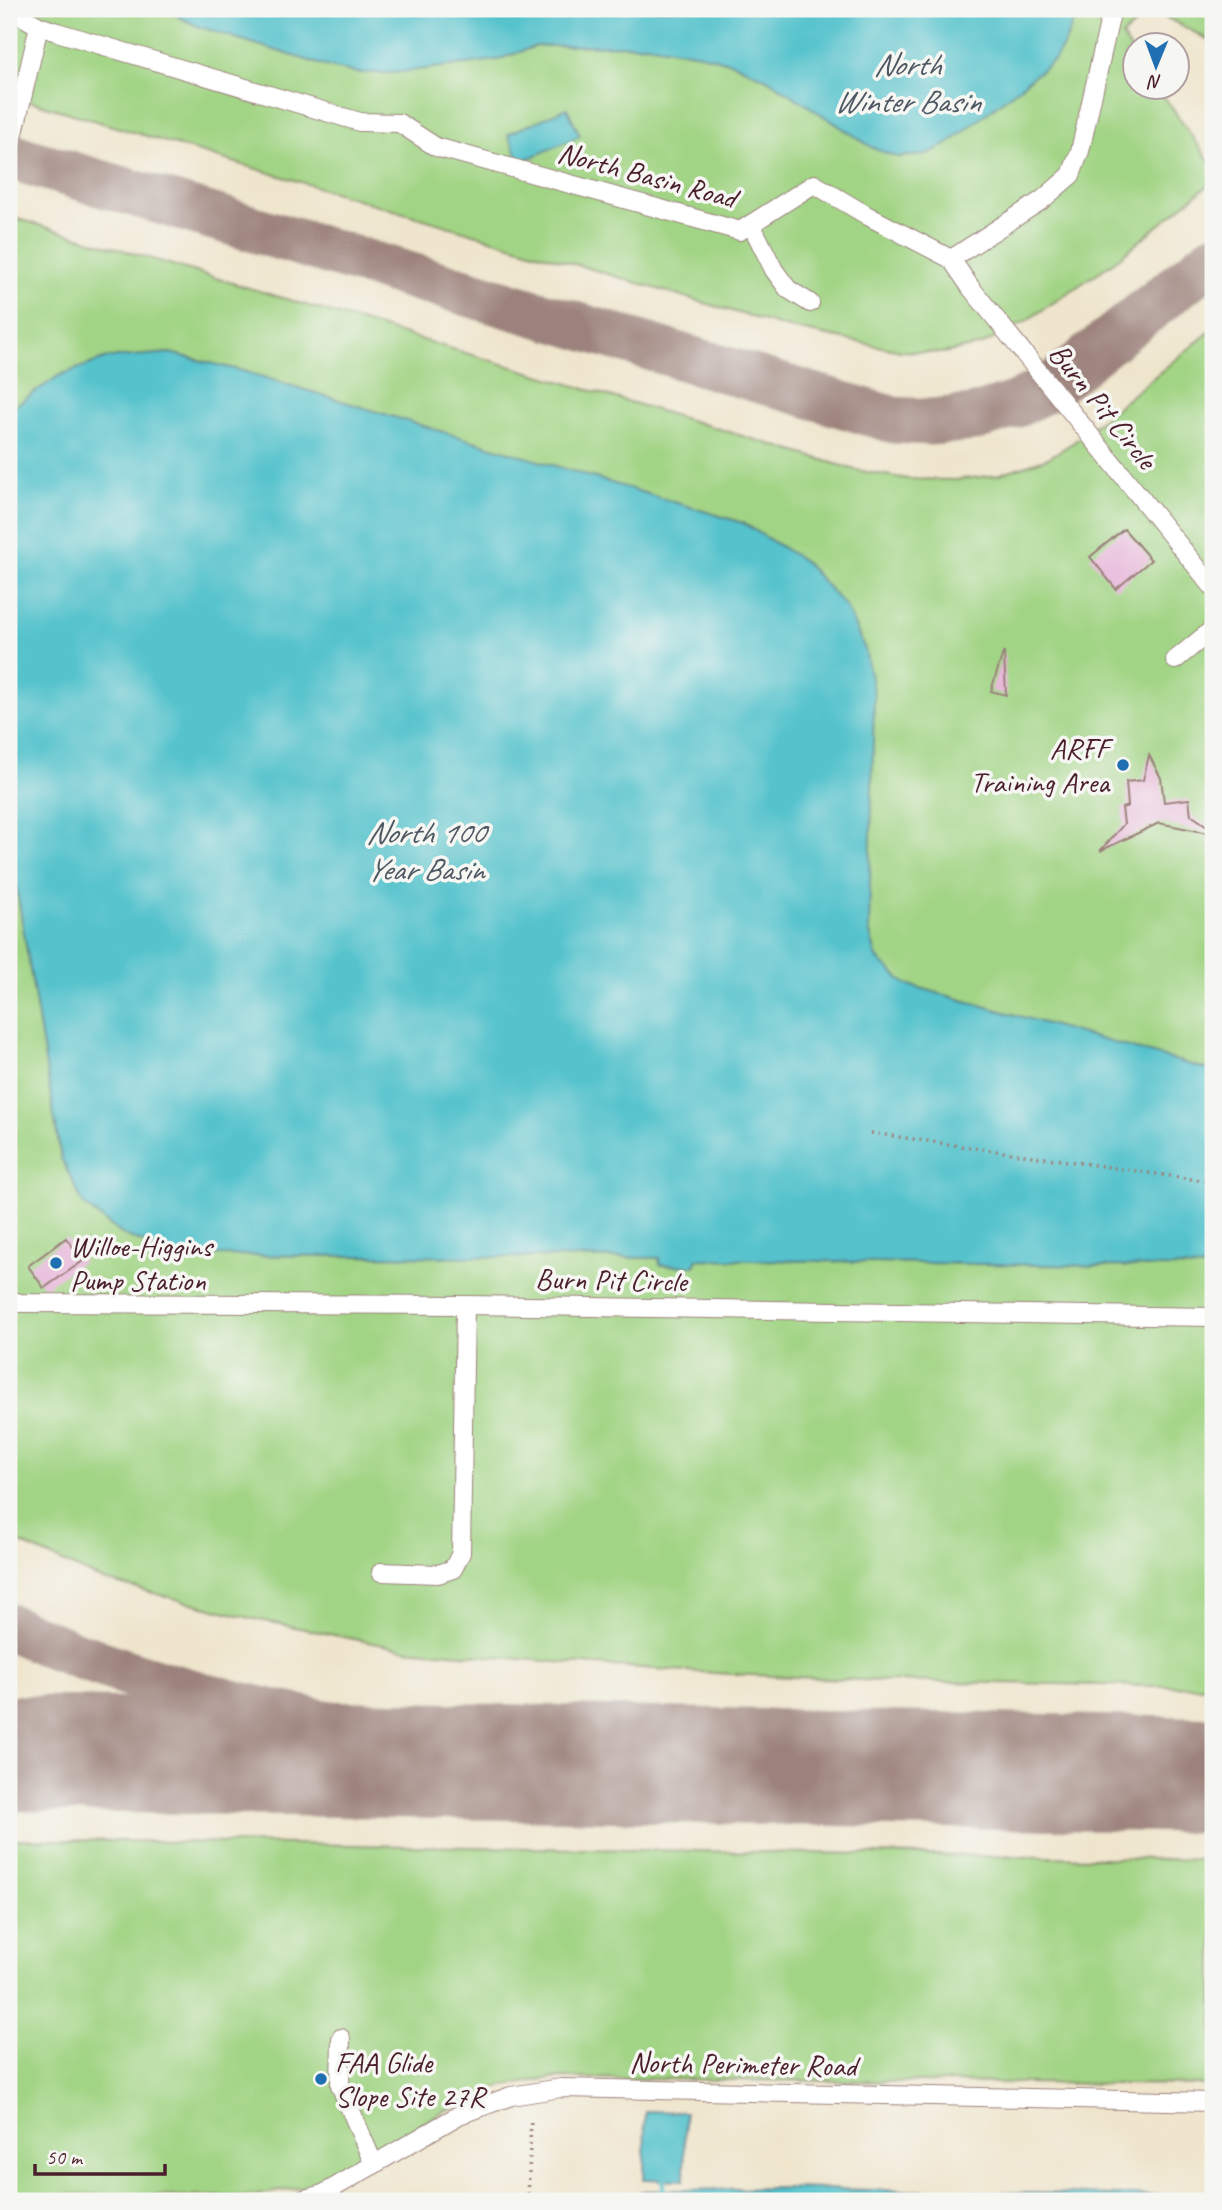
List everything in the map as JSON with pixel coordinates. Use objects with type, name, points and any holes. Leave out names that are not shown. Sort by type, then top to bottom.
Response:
[{"type":"lane","name":"North Basin Road","points":[[9,9],[39,26],[360,122],[399,122],[436,147],[740,231],[814,184],[868,216],[951,259]]},
{"type":"lane","points":[[951,259],[1033,206],[1071,175],[1080,151],[1112,9]]},
{"type":"lane","points":[[9,154],[39,26]]},
{"type":"lane","points":[[751,224],[774,270],[789,289],[810,303]]},
{"type":"lane","name":"Burn Pit Circle","points":[[951,259],[971,288],[1213,587]]},
{"type":"lane","points":[[1175,660],[1213,629]]},
{"type":"lane","name":"Burn Pit Circle","points":[[9,1300],[20,1303],[464,1305],[1213,1317]]},
{"type":"lane","points":[[381,1572],[439,1574],[453,1569],[461,1553],[464,1305]]},
{"type":"lane","points":[[341,2038],[340,2085],[374,2165]]},
{"type":"lane","name":"North Perimeter Road","points":[[298,2201],[323,2194],[459,2115],[511,2096],[561,2088],[1213,2102]]},
{"type":"path","points":[[871,1133],[1213,1182]]},
{"type":"path","points":[[528,2201],[531,2118]]},
{"type":"green space","points":[[9,9],[1213,9],[1213,42],[1152,10],[1127,32],[1120,32],[1120,102],[1168,102],[1213,166],[1213,181],[1114,262],[1026,321],[982,345],[943,353],[901,351],[785,327],[9,95]]},
{"type":"green space","points":[[9,216],[856,470],[908,479],[955,480],[997,475],[1048,458],[1074,442],[1213,329],[1213,1687],[885,1681],[729,1674],[403,1649],[250,1618],[103,1580],[9,1538]]},
{"type":"green space","points":[[9,1839],[1213,1860],[1213,2085],[553,2078],[502,2086],[442,2112],[359,2162],[304,2187],[246,2197],[9,2194]]},
{"type":"water","name":"North Winter Basin","points":[[164,9],[1074,9],[1068,35],[1055,59],[948,144],[925,155],[897,157],[873,148],[767,79],[733,63],[700,54],[647,45],[536,46],[497,60],[394,73],[358,73],[329,67],[197,26]]},
{"type":"water","points":[[567,108],[580,136],[520,162],[508,134]]},
{"type":"water","name":"North 100 Year Basin","points":[[170,353],[243,371],[743,523],[804,561],[846,607],[865,649],[874,695],[869,930],[877,958],[906,984],[1213,1071],[1213,1268],[696,1259],[695,1266],[660,1265],[659,1258],[178,1255],[123,1235],[84,1205],[61,1158],[9,842],[9,410],[60,375],[107,358]]},
{"type":"water","points":[[645,2111],[685,2112],[684,2180],[644,2179]]},
{"type":"water","points":[[779,2188],[1213,2197],[1213,2201],[621,2201],[643,2191]]},
{"type":"building","points":[[1124,529],[1151,560],[1116,589],[1090,557]]},
{"type":"building","points":[[1004,653],[1006,695],[991,691]]},
{"type":"building","points":[[1149,755],[1161,778],[1164,802],[1189,799],[1191,815],[1213,830],[1213,834],[1159,823],[1100,851],[1124,824],[1122,808],[1128,806],[1126,782],[1143,780]]},
{"type":"building","name":"Willoe-Higgins Pump Station","points":[[66,1238],[83,1261],[44,1288],[28,1266]]},
{"type":"waterway","points":[[663,2201],[664,2173]]},
{"type":"taxiway","points":[[9,156],[894,420],[931,422],[973,418],[1017,404],[1052,386],[1213,258]]},
{"type":"taxiway","points":[[9,1627],[91,1660],[174,1688],[260,1710],[377,1732],[594,1764]]},
{"type":"runway","points":[[9,1753],[1213,1775]]},
{"type":"place","name":"ARFF Training Area","points":[[1123,765]]},
{"type":"place","name":"Willoe-Higgins Pump Station","points":[[56,1263]]},
{"type":"place","name":"FAA Glide Slope Site 27R","points":[[321,2079]]}]
